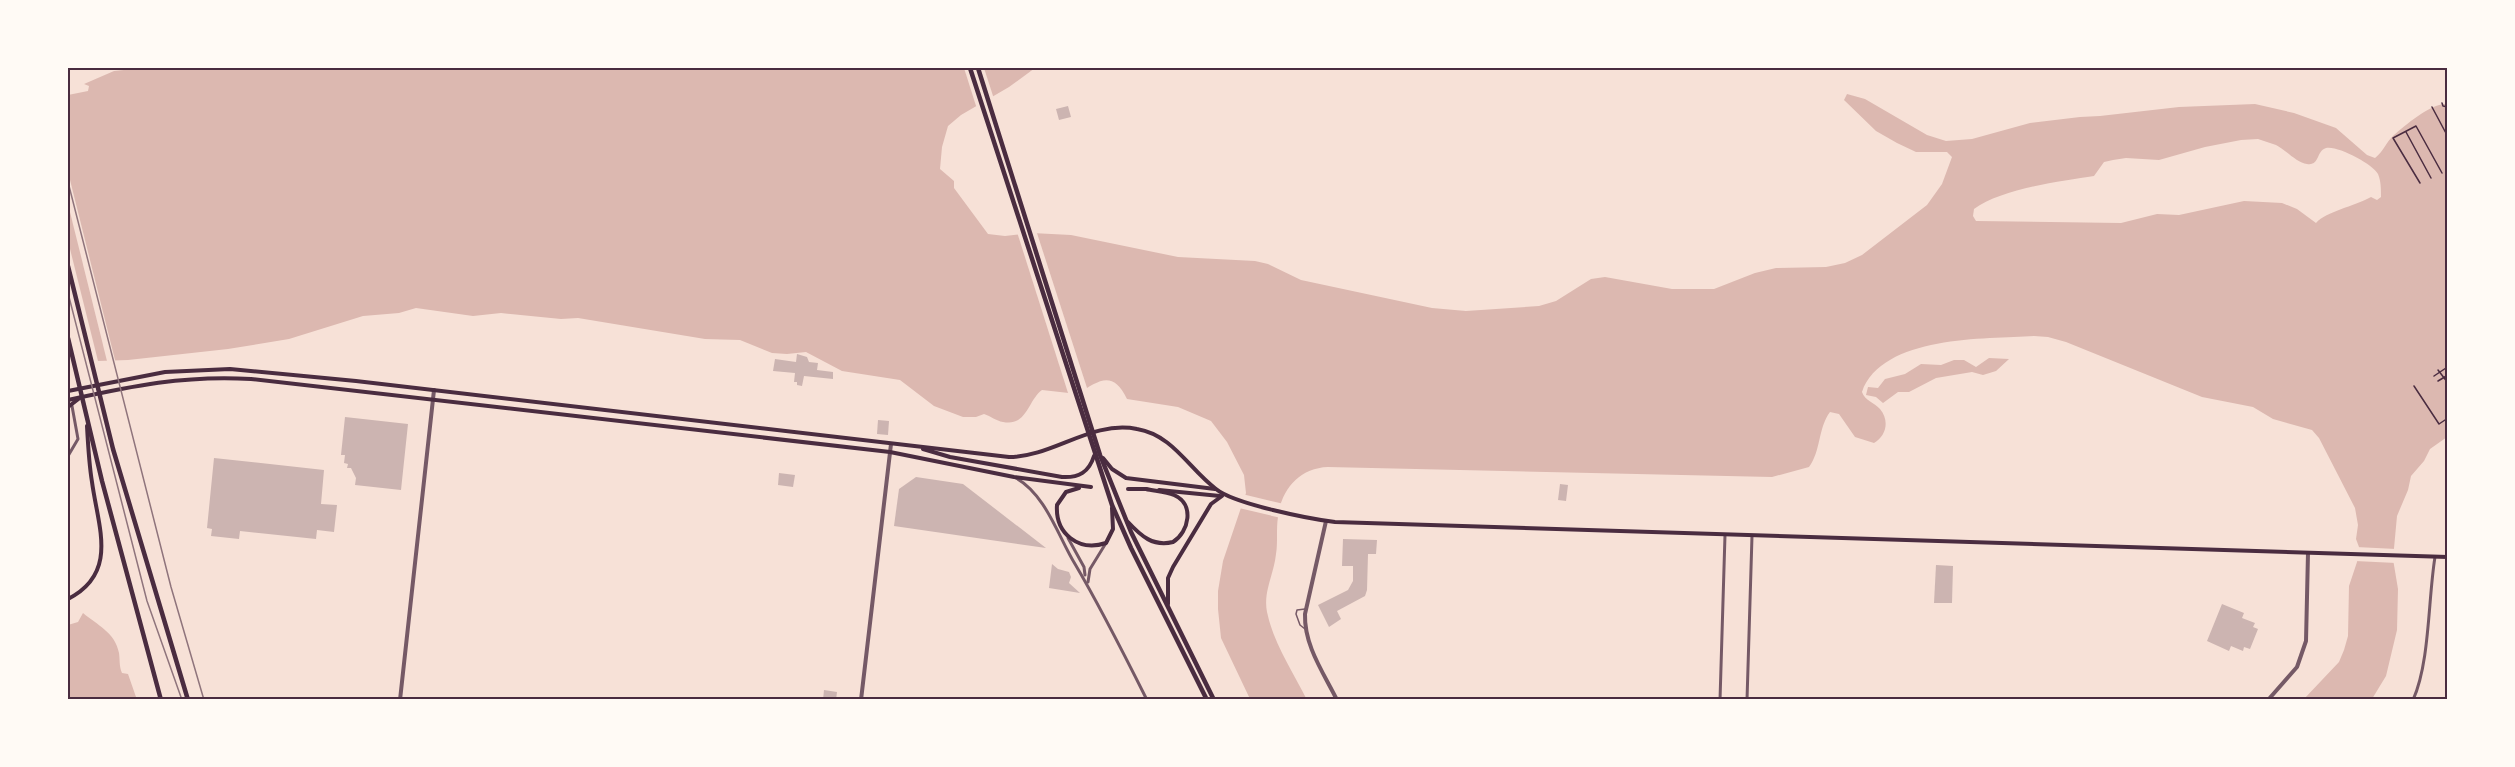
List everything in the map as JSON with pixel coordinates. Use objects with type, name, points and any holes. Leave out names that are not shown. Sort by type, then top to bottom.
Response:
[{"type":"main road","points":[[970,68],[1112,505],[1131,548],[1207,699]]},
{"type":"main road","points":[[978,68],[1094,446]]},
{"type":"main road","points":[[68,266],[113,449],[188,699]]},
{"type":"main road","points":[[68,338],[102,481],[161,699]]},
{"type":"main road","points":[[68,391],[147,375],[215,369],[434,390],[1016,457],[1102,430],[1126,427],[1151,432],[1173,447],[1216,490],[1227,496]]},
{"type":"main road","points":[[68,400],[161,380],[225,377],[433,398],[890,452],[1014,477],[1091,487]]},
{"type":"main road","points":[[70,406],[81,397]]},
{"type":"main road","points":[[68,599],[91,580],[101,561],[103,544],[92,482],[87,413]]},
{"type":"main road","points":[[914,446],[950,457],[1062,477],[1077,476],[1084,472],[1097,455]]},
{"type":"main road","points":[[1097,455],[1126,478],[1216,490]]},
{"type":"main road","points":[[1097,455],[1126,520],[1214,699]]},
{"type":"main road","points":[[1083,486],[1066,492],[1058,505],[1057,512],[1067,535],[1081,545],[1097,546],[1106,543],[1113,529],[1112,505]]},
{"type":"main road","points":[[1128,489],[1227,496],[1326,521],[1402,525],[2448,557]]},
{"type":"main road","points":[[1126,520],[1138,533],[1153,542],[1167,544],[1182,535],[1187,528],[1188,518],[1181,499],[1174,494],[1146,489]]},
{"type":"main road","points":[[1167,605],[1168,578],[1173,567],[1211,504],[1227,496]]},
{"type":"street","points":[[400,699],[434,390]]},
{"type":"street","points":[[68,456],[78,439],[70,406]]},
{"type":"street","points":[[861,699],[891,444]]},
{"type":"street","points":[[1014,477],[1034,493],[1085,577],[1147,699]]},
{"type":"street","points":[[1326,521],[1306,609],[1305,629],[1310,645],[1337,699]]},
{"type":"street","points":[[1067,535],[1084,567],[1085,577]]},
{"type":"street","points":[[1720,699],[1725,535]]},
{"type":"street","points":[[1747,699],[1752,536]]},
{"type":"street","points":[[1088,583],[1090,569],[1106,543]]},
{"type":"street","points":[[2268,699],[2296,667],[2306,641],[2308,553]]},
{"type":"street","points":[[2413,699],[2419,687],[2423,668],[2435,555]]},
{"type":"lane","points":[[1305,629],[1300,625],[1296,612],[1306,609]]},
{"type":"path","points":[[2442,103],[2443,106],[2448,107]]},
{"type":"path","points":[[2432,107],[2448,137]]},
{"type":"path","points":[[2407,126],[2431,178]]},
{"type":"path","points":[[2420,183],[2393,137],[2416,126],[2442,173]]},
{"type":"path","points":[[2434,376],[2446,369]]},
{"type":"path","points":[[2439,371],[2447,383],[2441,387]]},
{"type":"path","points":[[2438,381],[2448,375]]},
{"type":"path","points":[[2414,386],[2439,424],[2448,418]]},
{"type":"shaded area","points":[[143,68],[1035,68],[1009,87],[961,115],[948,126],[942,147],[940,169],[954,181],[954,188],[988,234],[1071,235],[1178,257],[1255,261],[1268,264],[1301,280],[1432,308],[1466,311],[1539,306],[1556,301],[1591,279],[1605,277],[1672,289],[1714,289],[1755,273],[1776,268],[1826,267],[1845,263],[1862,255],[1927,205],[1942,184],[1952,157],[1947,152],[1916,152],[1876,131],[1844,100],[1847,94],[1865,99],[1927,135],[1946,141],[1972,139],[2030,123],[2080,117],[2179,107],[2255,104],[2294,113],[2336,128],[2367,155],[2375,158],[2391,138],[2412,120],[2427,110],[2447,104],[2447,437],[2430,449],[2424,461],[2411,476],[2397,516],[2393,559],[2398,589],[2397,630],[2386,676],[2372,699],[2304,699],[2339,662],[2344,650],[2348,636],[2349,586],[2359,547],[2356,539],[2358,525],[2355,508],[2319,438],[2312,430],[2273,419],[2253,407],[2202,397],[2066,342],[2034,336],[1964,340],[1938,344],[1913,350],[1891,360],[1873,373],[1862,392],[1880,409],[1885,418],[1884,432],[1878,440],[1874,443],[1855,437],[1839,414],[1830,412],[1823,425],[1816,454],[1809,467],[1772,477],[1328,467],[1308,471],[1293,482],[1280,507],[1276,554],[1266,605],[1274,634],[1307,700],[1250,699],[1221,638],[1218,609],[1218,591],[1223,561],[1246,493],[1244,475],[1227,442],[1211,421],[1178,407],[1127,399],[1122,390],[1111,381],[1099,382],[1078,394],[1042,390],[1022,417],[1017,421],[1003,422],[984,414],[976,417],[963,417],[934,406],[900,380],[842,371],[806,352],[772,353],[740,340],[705,339],[578,318],[561,319],[501,313],[473,316],[416,308],[399,313],[363,316],[289,339],[228,349],[128,360],[68,362],[68,95],[88,91],[89,86],[84,84],[114,71]],"holes":[[[2258,139],[2276,145],[2307,164],[2314,163],[2326,148],[2338,149],[2354,156],[2378,174],[2381,197],[2377,200],[2371,197],[2327,215],[2316,223],[2297,209],[2282,203],[2244,201],[2179,215],[2157,214],[2121,223],[1976,221],[1973,216],[1974,209],[2015,191],[2094,176],[2104,162],[2126,158],[2159,160],[2205,147]]]},
{"type":"shaded area","points":[[1989,358],[2009,359],[1996,371],[1983,375],[1972,372],[1936,378],[1909,392],[1898,392],[1883,403],[1876,397],[1866,395],[1868,387],[1878,388],[1885,379],[1905,374],[1921,364],[1941,365],[1954,360],[1964,360],[1976,367]]},
{"type":"shaded area","points":[[83,613],[110,634],[114,640],[122,673],[128,674],[135,699],[68,699],[68,625],[78,622]]},
{"type":"pier","points":[[964,68],[984,68],[994,99],[977,109]]},
{"type":"pier","points":[[68,172],[116,364],[108,365],[68,204]]},
{"type":"pier","points":[[1036,230],[1088,391],[1079,397],[1069,396],[1017,232]]},
{"type":"pier","points":[[68,241],[99,365],[68,365]]},
{"type":"pier","points":[[1242,494],[1284,504],[1281,518],[1239,508]]},
{"type":"pier","points":[[2356,547],[2396,549],[2396,563],[2355,561]]},
{"type":"building","points":[[1068,106],[1071,117],[1059,120],[1056,109]]},
{"type":"building","points":[[797,354],[807,357],[809,362],[818,363],[817,370],[833,372],[833,379],[804,376],[802,386],[794,382],[795,373],[773,371],[775,359],[796,362]]},
{"type":"building","points":[[345,417],[408,424],[401,490],[355,485],[356,478],[351,468],[347,468],[348,464],[344,463],[345,455],[341,455]]},
{"type":"building","points":[[878,420],[889,421],[888,435],[877,434]]},
{"type":"building","points":[[214,458],[324,470],[321,504],[337,505],[334,532],[317,530],[316,539],[240,531],[239,539],[211,536],[212,529],[207,528]]},
{"type":"building","points":[[779,473],[795,475],[793,487],[778,485]]},
{"type":"building","points":[[916,477],[963,484],[1046,548],[894,526],[899,489]]},
{"type":"building","points":[[1560,484],[1568,485],[1566,501],[1558,500]]},
{"type":"building","points":[[1343,539],[1377,540],[1376,554],[1368,554],[1365,596],[1337,611],[1341,619],[1329,627],[1318,605],[1348,590],[1353,581],[1353,566],[1342,566]]},
{"type":"building","points":[[1052,564],[1058,569],[1069,572],[1071,577],[1069,583],[1080,593],[1049,588]]},
{"type":"building","points":[[1936,565],[1953,566],[1952,603],[1934,603]]},
{"type":"building","points":[[2222,604],[2244,613],[2242,618],[2255,623],[2253,627],[2258,629],[2250,649],[2244,647],[2243,651],[2231,646],[2229,651],[2207,641]]},
{"type":"building","points":[[824,690],[837,692],[836,700],[823,700]]},
{"type":"railway","points":[[68,182],[171,587],[204,700]]},
{"type":"railway","points":[[68,293],[147,601],[182,700]]}]
